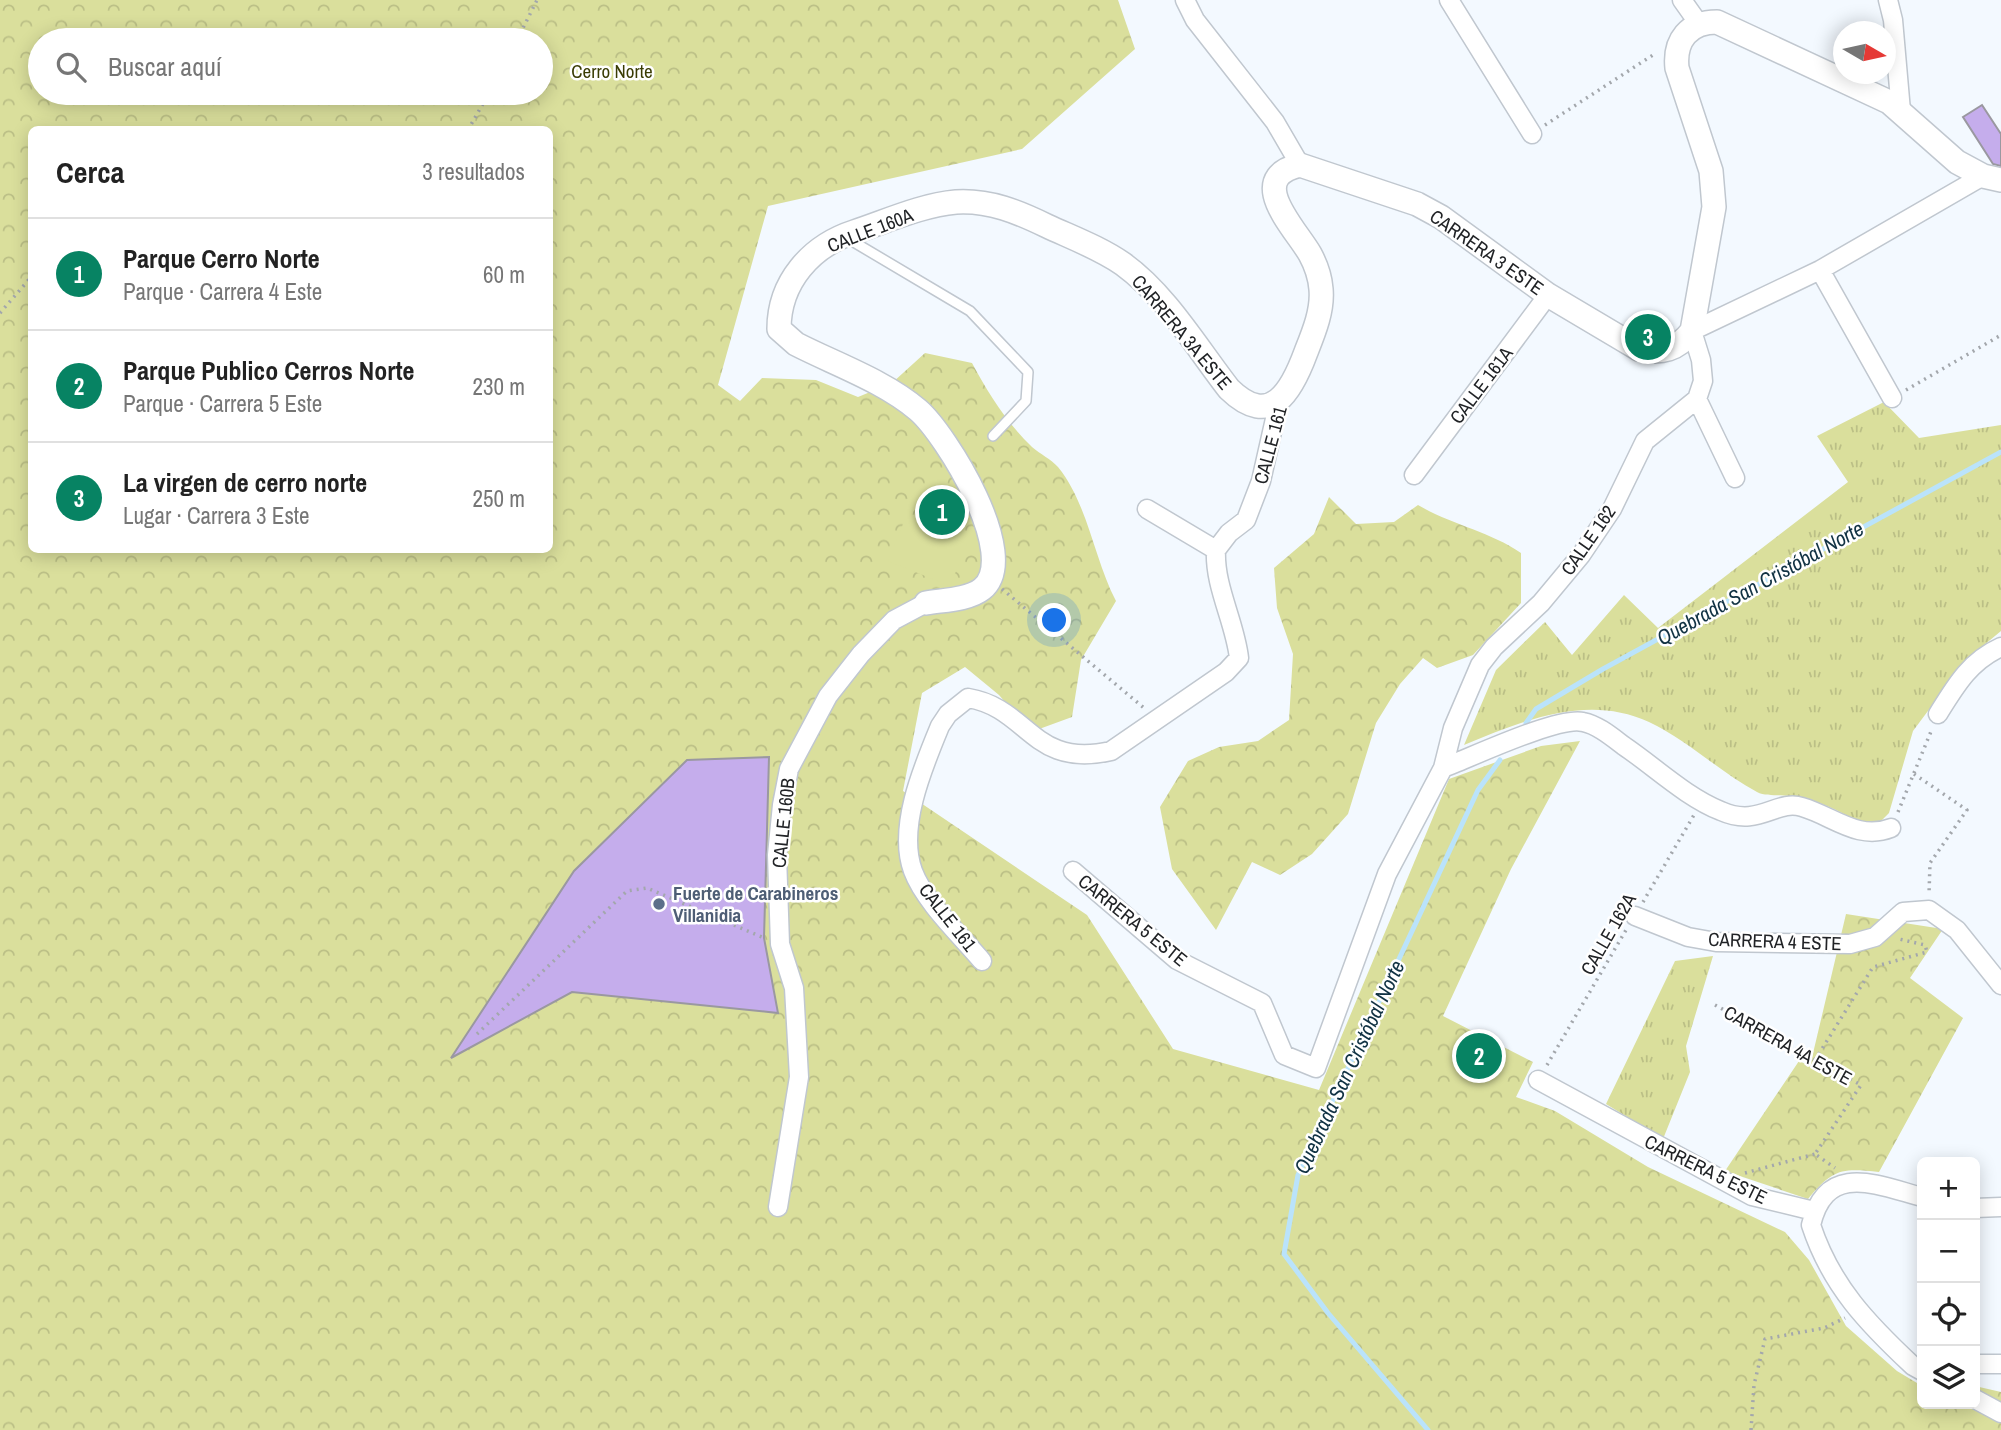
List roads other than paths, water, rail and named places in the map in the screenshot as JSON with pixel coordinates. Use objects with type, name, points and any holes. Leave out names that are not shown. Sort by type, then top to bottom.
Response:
[{"type":"street","points":[[1185,0],[1195,20],[1275,122],[1300,165]]},
{"type":"street","points":[[1449,0],[1532,134]]},
{"type":"street","points":[[1682,0],[1690,30]]},
{"type":"street","points":[[1888,0],[1893,20],[1901,111]]},
{"type":"street","points":[[1735,478],[1697,399],[1703,381],[1701,360],[1692,331],[1714,207],[1711,171],[1677,68],[1676,54],[1690,30],[1717,22],[1889,102],[1957,162],[1992,178]]},
{"type":"street","name":"CALLE 161","points":[[982,961],[914,874],[908,852],[912,815],[923,773],[948,714],[968,698],[987,702],[1047,747],[1067,754],[1090,755],[1111,751],[1226,672],[1239,659],[1236,632],[1215,566],[1216,550],[1228,533],[1246,520],[1256,498],[1279,401],[1298,373],[1319,313],[1319,275],[1311,256],[1275,202],[1274,188],[1277,179],[1290,168],[1300,165]]},
{"type":"street","name":"CARRERA 3 ESTE","points":[[1300,165],[1417,204],[1441,217],[1548,295],[1639,349],[1654,352],[1670,350],[1682,343],[1692,331]]},
{"type":"street","points":[[1692,331],[1820,271],[1992,178]]},
{"type":"street","name":"CALLE 160A","points":[[990,579],[993,555],[984,517],[946,442],[929,420],[897,396],[796,344],[779,329],[781,305],[801,266],[820,248],[842,236],[932,206],[957,202],[1012,209]]},
{"type":"street","name":"CARRERA 3A ESTE","points":[[1012,209],[1104,252],[1125,266],[1146,285],[1240,400],[1254,406],[1279,401]]},
{"type":"street","points":[[1820,271],[1892,398]]},
{"type":"street","name":"CALLE 161A","points":[[1413,475],[1548,295]]},
{"type":"street","name":"CALLE 162","points":[[1316,1068],[1387,874],[1443,768],[1453,728],[1480,665],[1494,647],[1541,603],[1581,555],[1612,509],[1644,441],[1697,399]]},
{"type":"street","points":[[1147,509],[1216,550]]},
{"type":"street","name":"CALLE 160B","points":[[778,1207],[799,1077],[794,988],[780,944],[777,855],[789,769],[828,696],[861,654],[894,620],[926,603],[970,595],[983,588],[990,579]]},
{"type":"street","points":[[1938,714],[1963,674],[1983,655],[2001,647]]},
{"type":"street","points":[[1443,768],[1546,728],[1583,721],[1605,732],[1702,802],[1736,817],[1760,817],[1782,807],[1799,805],[1834,819],[1853,831],[1880,832],[1891,828]]},
{"type":"street","name":"CARRERA 5 ESTE","points":[[1073,870],[1177,960],[1262,1003],[1284,1055],[1316,1068]]},
{"type":"street","name":"CARRERA 4 ESTE","points":[[1635,916],[1688,937],[1716,943],[1850,944],[1875,937],[1903,912],[1929,910],[1957,930],[2001,985]]},
{"type":"street","name":"CARRERA 5 ESTE","points":[[1538,1080],[1752,1196],[1814,1211]]},
{"type":"street","points":[[1917,1197],[1855,1181],[1832,1188],[1820,1200],[1811,1225],[1816,1241],[1856,1311],[1917,1365]]},
{"type":"street","points":[[1980,1208],[2001,1207]]},
{"type":"street","points":[[1980,1364],[2001,1364]]},
{"type":"street","points":[[1980,1402],[2001,1413]]},
{"type":"lane","points":[[842,236],[970,311],[1028,372],[1026,401],[993,436]]},
{"type":"waterway","name":"Quebrada San Cristóbal Norte","points":[[1526,723],[1536,709],[1603,669],[2001,452]]},
{"type":"waterway","name":"Quebrada San Cristóbal Norte","points":[[1428,1430],[1328,1313],[1284,1254],[1298,1175],[1478,790],[1500,760]]},
{"type":"place","name":"La virgen de cerro norte","points":[[1648,337]]},
{"type":"place","name":"Parque Cerro Norte","points":[[942,512]]},
{"type":"place","name":"Fuerte de Carabineros Villanidia","points":[[659,904]]},
{"type":"place","name":"Parque Publico Cerros Norte","points":[[1479,1056]]},
{"type":"park label","name":"Cerro Norte","points":[[612,71]]}]
